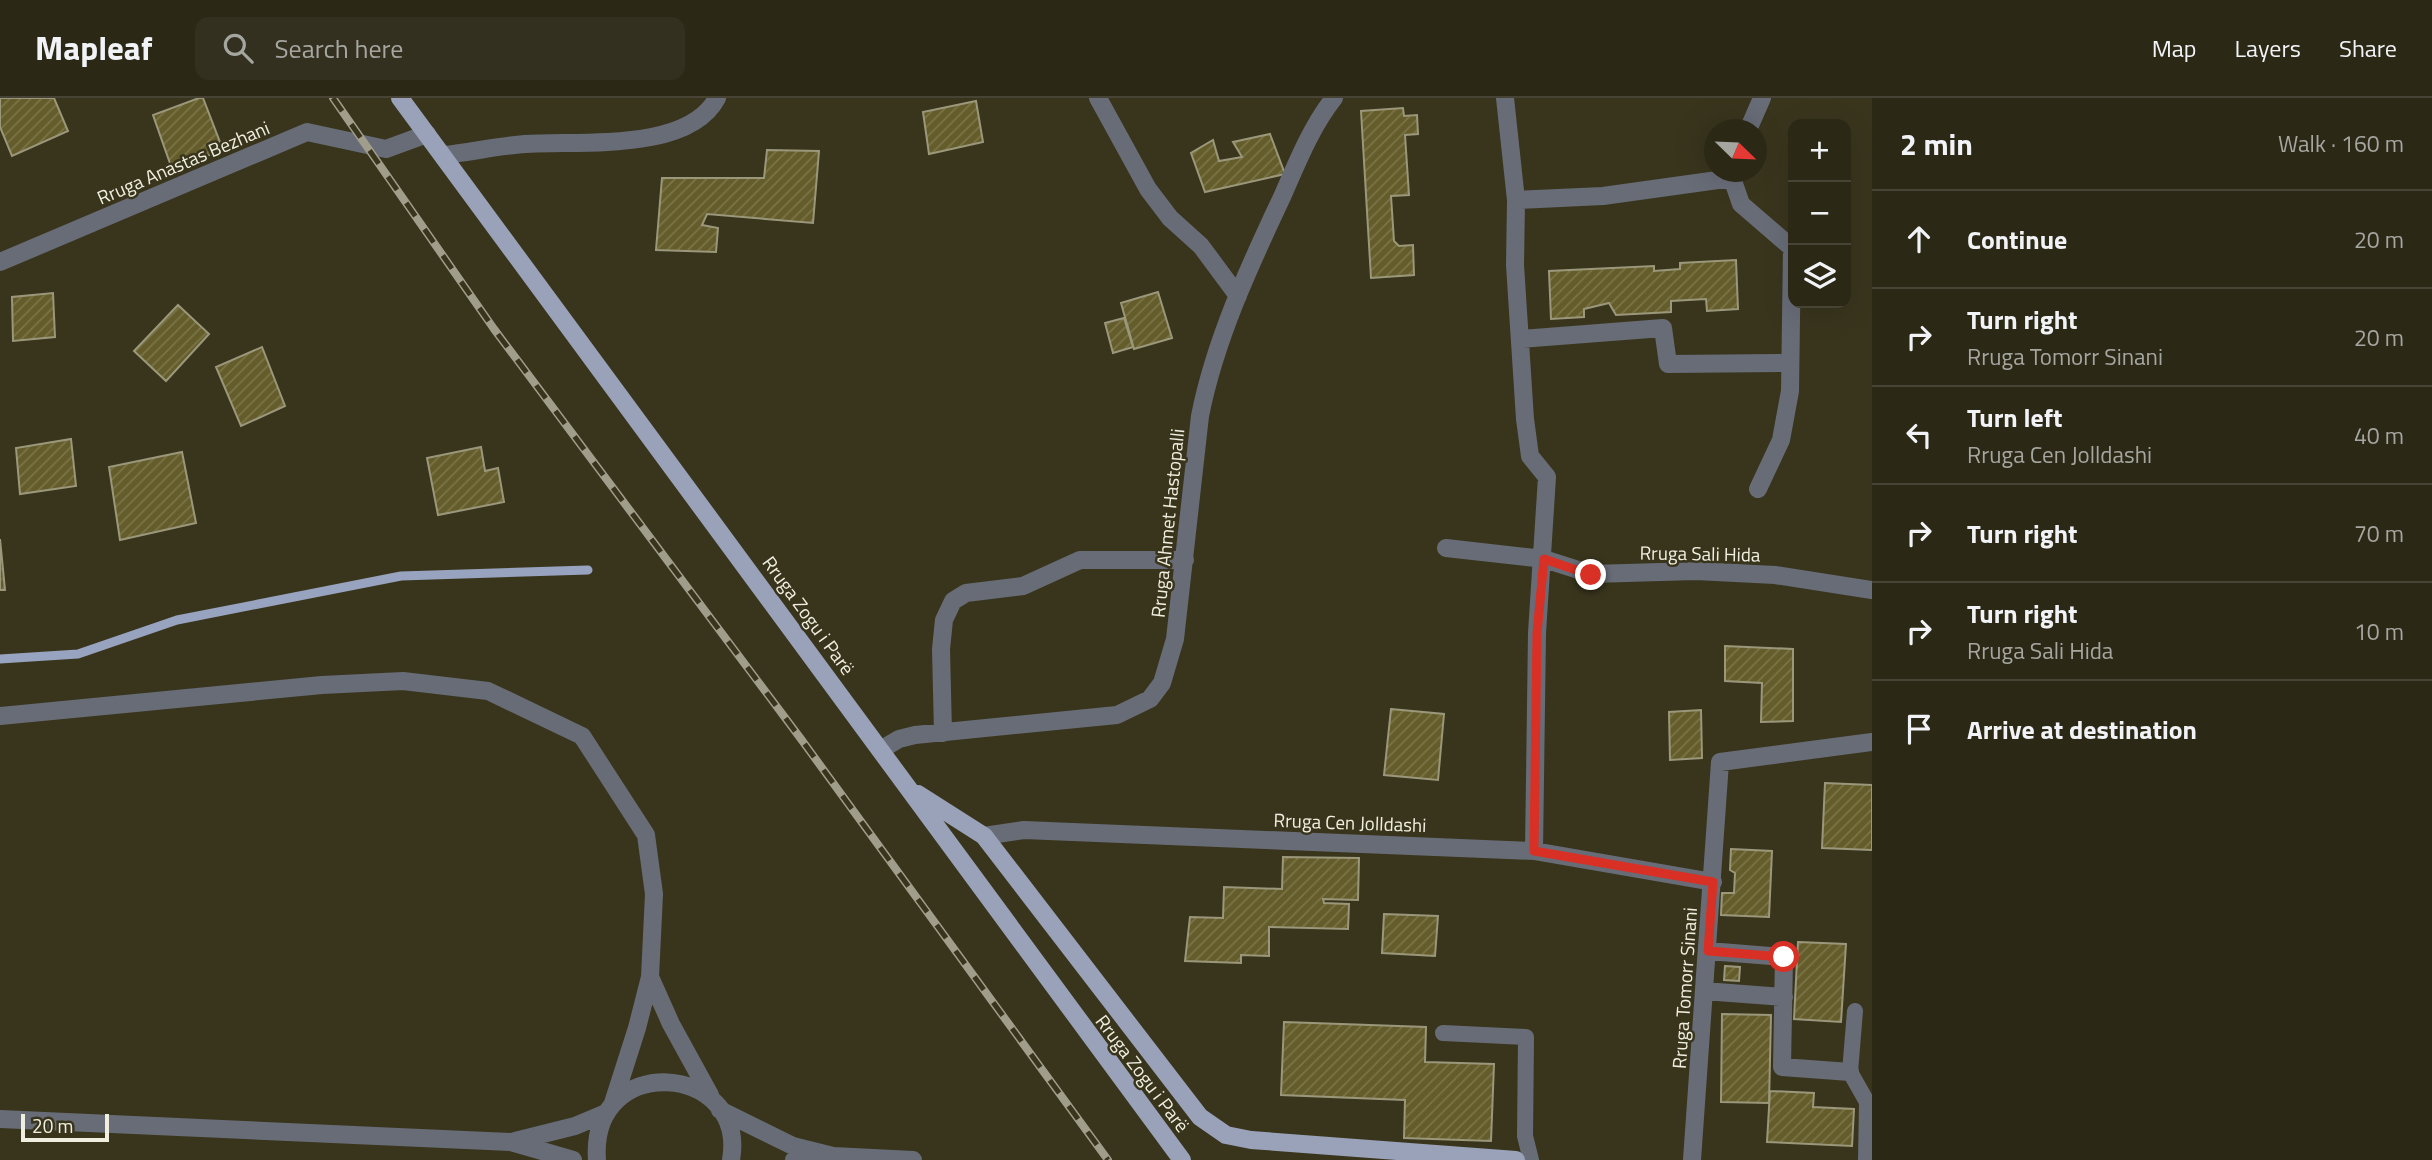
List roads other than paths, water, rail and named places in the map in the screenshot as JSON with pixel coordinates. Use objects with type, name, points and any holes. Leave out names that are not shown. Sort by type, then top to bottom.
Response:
[{"type":"main road","name":"Rruga Zogu i Parë","points":[[400,98],[882,749],[1182,1160]]},
{"type":"main road","points":[[912,790],[984,836],[1200,1117],[1226,1135],[1251,1140],[1516,1160]]},
{"type":"street","points":[[444,155],[524,144],[641,139],[685,128],[702,117],[717,98]]},
{"type":"street","points":[[1098,98],[1148,189],[1170,218],[1201,246],[1238,296]]},
{"type":"street","name":"Rruga Ahmet Hastopalli","points":[[882,749],[900,738],[1117,715],[1150,699],[1162,683],[1170,664],[1204,393],[1238,296],[1308,139],[1334,98]]},
{"type":"street","points":[[1505,98],[1516,200],[1515,265],[1530,456],[1547,477],[1544,559],[1537,633],[1534,851]]},
{"type":"street","points":[[1753,119],[1762,98]]},
{"type":"street","name":"Rruga Anastas Bezhani","points":[[0,262],[307,132],[386,149],[427,134]]},
{"type":"street","points":[[1516,200],[1603,196],[1704,179]]},
{"type":"street","points":[[1735,182],[1741,204],[1792,248],[1790,391],[1781,440],[1758,489]]},
{"type":"street","points":[[1520,339],[1663,328],[1668,364],[1790,363]]},
{"type":"street","name":"Rruga Sali Hida","points":[[1446,548],[1544,559],[1591,575],[1696,571],[1776,575],[1872,590]]},
{"type":"street","points":[[943,733],[941,649],[944,620],[953,601],[966,593],[1023,586],[1080,560],[1185,560]]},
{"type":"street","points":[[0,716],[322,685],[403,681],[488,691],[582,736],[646,835],[654,894],[650,977],[610,1108],[599,1129],[597,1160]]},
{"type":"street","name":"Rruga Tomorr Sinani","points":[[1692,1160],[1720,762],[1872,742]]},
{"type":"street","name":"Rruga Cen Jolldashi","points":[[984,836],[1024,830],[1534,851],[1713,882]]},
{"type":"street","points":[[1708,951],[1784,957],[1782,1067],[1850,1072]]},
{"type":"street","points":[[650,977],[671,1024],[717,1106],[731,1138],[731,1160]]},
{"type":"street","points":[[1704,991],[1784,997]]},
{"type":"street","points":[[511,1142],[575,1126],[610,1108],[636,1087],[664,1080],[699,1090],[717,1106],[793,1146],[833,1156]]},
{"type":"street","points":[[0,1119],[511,1142],[573,1160]]},
{"type":"street","points":[[794,1160],[833,1156],[913,1160]]},
{"type":"lane","points":[[1855,1011],[1850,1072],[1867,1102],[1866,1160]]},
{"type":"lane","points":[[1443,1033],[1526,1037],[1525,1136],[1531,1160]]},
{"type":"waterway","points":[[0,659],[78,654],[177,620],[401,576],[588,570]]},
{"type":"railway","points":[[333,98],[494,329],[801,739],[1108,1160]]}]
